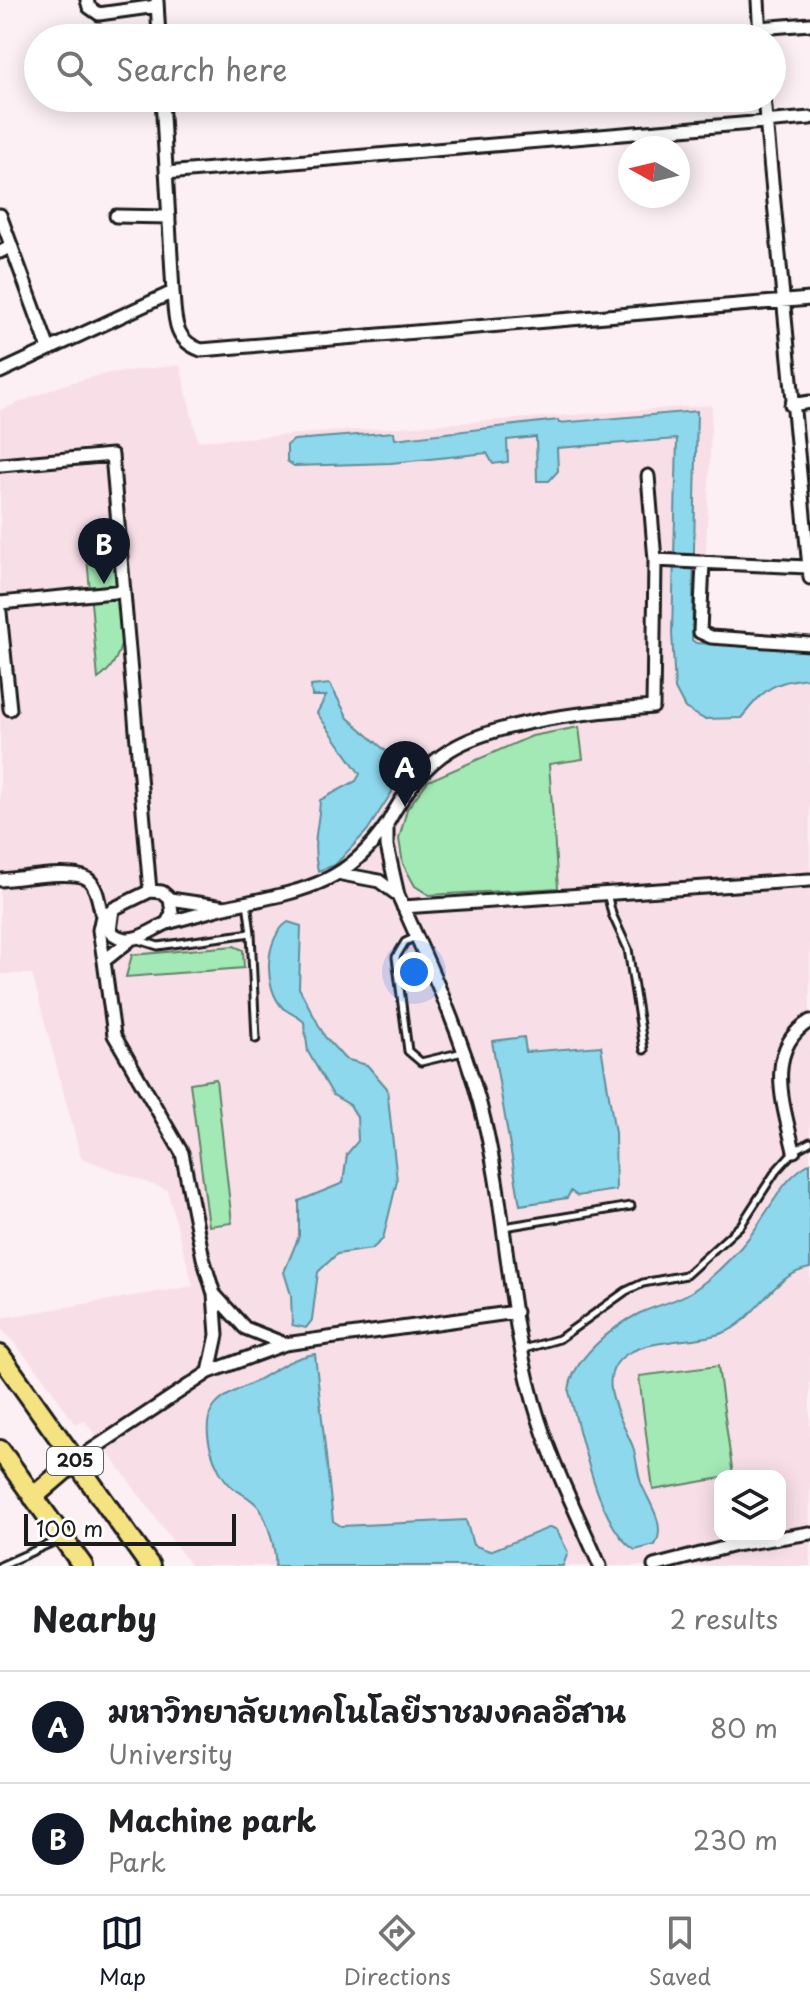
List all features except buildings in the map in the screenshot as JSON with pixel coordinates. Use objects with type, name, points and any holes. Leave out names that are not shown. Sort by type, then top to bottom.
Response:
[{"type":"main road","name":"205","points":[[0,1355],[150,1566]]},
{"type":"main road","name":"205","points":[[0,1450],[6,1467],[33,1497],[81,1566]]},
{"type":"main road","points":[[33,1497],[75,1461]]},
{"type":"street","points":[[87,0],[89,7],[99,14],[157,3],[158,24]]},
{"type":"street","points":[[758,0],[759,24]]},
{"type":"street","points":[[786,28],[810,24]]},
{"type":"street","points":[[163,112],[176,328],[186,344],[201,350],[810,299]]},
{"type":"street","points":[[655,560],[808,573],[805,503],[791,405],[765,112]]},
{"type":"street","points":[[166,173],[810,118]]},
{"type":"street","points":[[0,215],[6,249],[49,349]]},
{"type":"street","points":[[116,216],[169,217]]},
{"type":"street","points":[[0,372],[173,292]]},
{"type":"street","points":[[791,405],[810,402]]},
{"type":"street","points":[[1,465],[112,455],[150,891]]},
{"type":"street","points":[[342,874],[375,842],[422,773],[450,750],[481,736],[581,712],[653,707],[655,560],[648,476]]},
{"type":"street","points":[[703,562],[700,632],[711,637],[810,644]]},
{"type":"street","points":[[0,603],[124,591]]},
{"type":"street","points":[[0,612],[10,709]]},
{"type":"street","points":[[387,824],[387,846],[398,895],[464,1052],[480,1104],[538,1418],[600,1566]]},
{"type":"street","points":[[0,880],[73,874],[85,877],[95,888],[102,916],[99,930],[114,1035],[182,1153],[203,1258],[214,1294],[217,1335],[209,1372]]},
{"type":"street","points":[[104,961],[114,949],[167,923],[342,874],[379,881],[398,895]]},
{"type":"street","points":[[403,907],[810,880]]},
{"type":"street","points":[[102,916],[150,891],[162,892],[170,899],[225,907]]},
{"type":"street","points":[[167,923],[172,913],[170,899]]},
{"type":"street","points":[[113,909],[110,931],[118,939],[132,940]]},
{"type":"street","points":[[794,1151],[781,1096],[781,1055],[790,1036],[810,1021]]},
{"type":"street","points":[[214,1294],[245,1328],[285,1344]]},
{"type":"street","points":[[75,1461],[209,1372],[285,1344],[516,1312]]},
{"type":"street","points":[[654,1566],[735,1545],[810,1533]]},
{"type":"lane","points":[[607,893],[628,949],[644,1050]]},
{"type":"lane","points":[[247,902],[256,1039]]},
{"type":"lane","points":[[132,940],[158,946],[251,933]]},
{"type":"lane","points":[[416,936],[405,942],[396,957],[408,1051],[421,1062],[464,1052]]},
{"type":"lane","points":[[523,1350],[559,1339],[626,1291],[643,1283],[686,1275],[741,1225],[776,1171],[794,1151],[810,1142]]},
{"type":"lane","points":[[503,1227],[631,1206]]},
{"type":"lane","points":[[0,1566],[62,1537]]},
{"type":"shaded area","points":[[180,365],[198,441],[712,405],[703,632],[810,640],[810,1566],[191,1566],[85,1421],[75,1424],[40,1373],[0,1327],[0,1318],[193,1286],[167,1190],[81,1158],[32,974],[0,974],[0,410],[65,384],[108,373]]},
{"type":"green space","points":[[115,533],[123,591],[123,632],[111,666],[98,679],[85,536]]},
{"type":"green space","points":[[579,727],[583,759],[549,764],[558,888],[429,895],[415,886],[403,864],[399,839],[407,809],[428,781],[532,736]]},
{"type":"green space","points":[[234,946],[243,950],[244,968],[126,977],[132,955]]},
{"type":"green space","points":[[216,1079],[232,1223],[209,1226],[190,1083]]},
{"type":"green space","points":[[718,1366],[732,1470],[714,1470],[714,1479],[653,1490],[639,1376]]},
{"type":"water","points":[[697,411],[692,640],[696,643],[810,649],[810,678],[787,681],[770,688],[741,718],[704,719],[685,708],[675,689],[672,633],[677,439],[557,448],[558,471],[549,481],[537,481],[536,437],[507,440],[508,462],[493,464],[487,453],[391,463],[294,466],[287,461],[287,445],[294,440],[394,432],[395,439],[558,420],[559,423]]},
{"type":"water","points":[[330,684],[348,718],[386,751],[394,767],[392,792],[367,831],[335,865],[318,871],[315,843],[320,800],[356,781],[360,774],[317,713],[326,696],[312,696],[311,686]]},
{"type":"water","points":[[288,922],[301,926],[299,988],[325,1037],[345,1059],[367,1065],[387,1088],[397,1181],[383,1239],[372,1249],[337,1254],[318,1272],[312,1320],[306,1328],[292,1325],[291,1295],[284,1272],[299,1236],[299,1201],[343,1183],[347,1154],[358,1141],[357,1117],[350,1105],[333,1095],[308,1052],[304,1022],[283,1008],[272,988],[269,976],[271,951],[274,939]]},
{"type":"water","points":[[524,1037],[526,1052],[601,1046],[615,1133],[616,1190],[577,1196],[571,1191],[567,1198],[520,1205],[492,1041]]},
{"type":"water","points":[[810,1163],[810,1268],[785,1279],[735,1327],[711,1336],[638,1349],[617,1363],[612,1374],[611,1386],[617,1411],[633,1447],[640,1479],[658,1522],[655,1545],[635,1550],[622,1538],[601,1501],[569,1392],[571,1380],[585,1357],[618,1326],[640,1313],[691,1292],[721,1268],[749,1238],[789,1180]]},
{"type":"water","points":[[315,1354],[333,1521],[341,1526],[466,1520],[473,1545],[490,1551],[551,1527],[557,1530],[568,1552],[563,1566],[275,1566],[266,1521],[254,1502],[231,1486],[219,1470],[210,1448],[208,1426],[214,1407],[230,1394],[289,1362]]},
{"type":"place","name":"Machine park","points":[[104,584]]},
{"type":"place","name":"มหาวิทยาลัยเทคโนโลยีราชมงคลอีสาน","points":[[405,807]]}]
